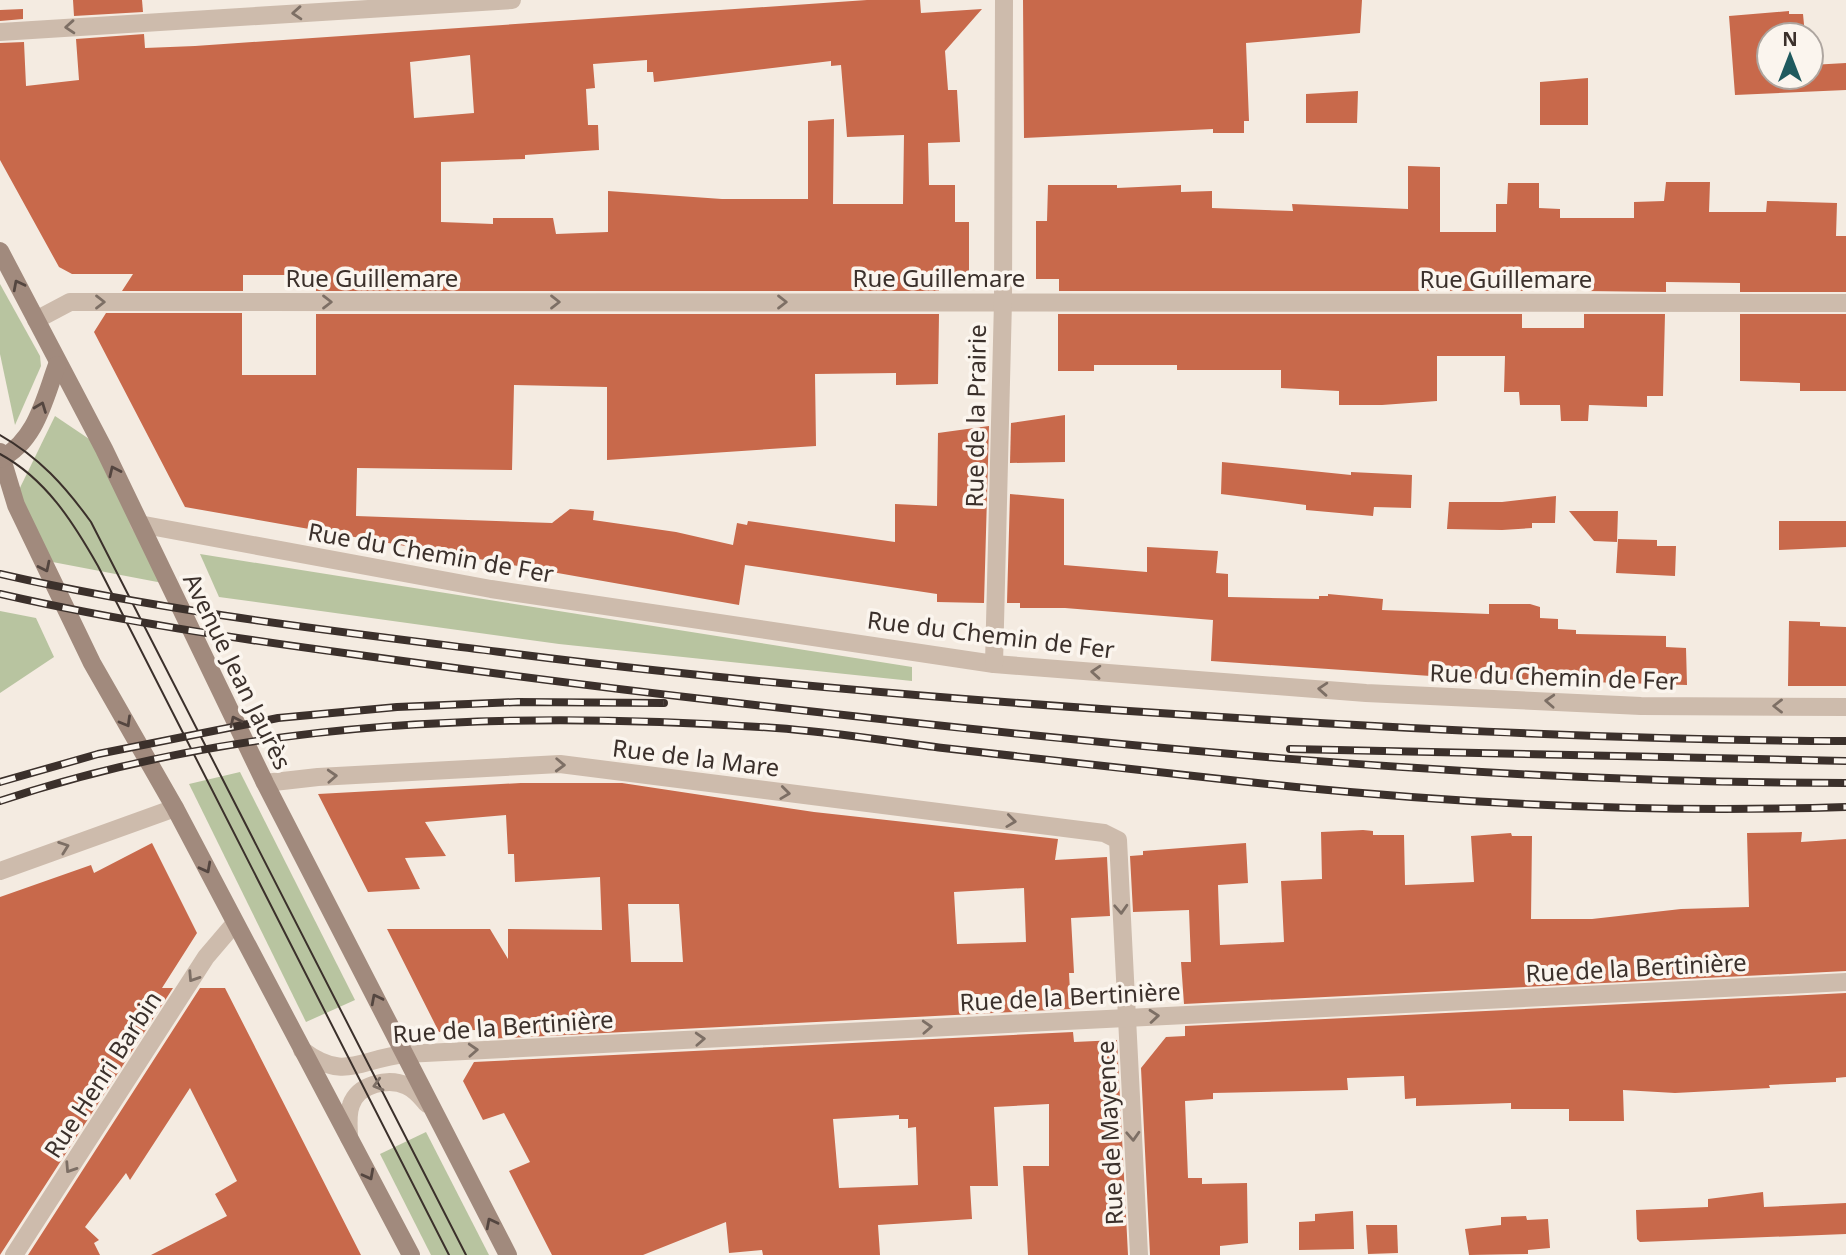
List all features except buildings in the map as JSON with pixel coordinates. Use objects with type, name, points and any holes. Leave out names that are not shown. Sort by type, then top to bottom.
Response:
[{"type":"main road","name":"Avenue Jean Jaurès","points":[[0,251],[57,365],[94,429],[265,783],[508,1255]]},
{"type":"main road","points":[[57,365],[34,428],[22,444],[0,456],[8,503],[92,663],[175,808],[411,1255]]},
{"type":"street","points":[[0,32],[512,0]]},
{"type":"street","name":"Rue de la Prairie","points":[[994,664],[1003,301],[1004,0]]},
{"type":"street","name":"Rue Guillemare","points":[[36,320],[71,302],[1846,303]]},
{"type":"street","name":"Rue du Chemin de Fer","points":[[139,524],[491,589],[994,664],[1394,694],[1642,706],[1846,707]]},
{"type":"street","name":"Rue de la Mare","points":[[265,783],[318,776],[560,764],[1104,833],[1118,840]]},
{"type":"street","points":[[0,871],[175,808]]},
{"type":"street","name":"Rue de Mayence","points":[[1118,840],[1139,1255]]},
{"type":"street","name":"Rue Henri Barbin","points":[[14,1255],[206,957],[236,923]]},
{"type":"street","name":"Rue de la Bertinière","points":[[303,1050],[320,1063],[335,1068],[405,1054],[1846,982]]},
{"type":"street","name":"Avenue Jean Jaurès","points":[[349,1138],[353,1101],[365,1089],[386,1082],[397,1082],[416,1090],[434,1112]]},
{"type":"green space","points":[[0,284],[40,356],[41,366],[15,425],[0,354]]},
{"type":"green space","points":[[55,416],[104,449],[168,584],[42,560],[15,498]]},
{"type":"green space","points":[[200,554],[912,667],[912,681],[559,644],[219,597]]},
{"type":"green space","points":[[0,611],[36,618],[54,657],[0,693]]},
{"type":"green space","points":[[240,772],[355,1000],[306,1022],[189,784]]},
{"type":"green space","points":[[426,1132],[489,1255],[431,1255],[380,1154]]},
{"type":"tram line","points":[[0,435],[50,473],[91,522],[466,1255]]},
{"type":"tram line","points":[[0,454],[45,489],[79,533],[98,566],[449,1255]]},
{"type":"railway","points":[[0,574],[192,611],[322,629],[669,672],[822,687],[1129,711],[1398,727],[1666,738],[1846,741]]},
{"type":"railway","points":[[0,594],[134,621],[314,649],[637,691],[1008,733],[1426,769],[1706,781],[1846,783]]},
{"type":"railway","points":[[0,782],[98,754],[278,718],[397,707],[518,702],[664,703]]},
{"type":"railway","points":[[0,801],[94,773],[190,752],[286,737],[482,721],[580,720],[797,730],[1208,778],[1433,799],[1640,808],[1846,807]]},
{"type":"railway","points":[[1290,749],[1846,761]]}]
